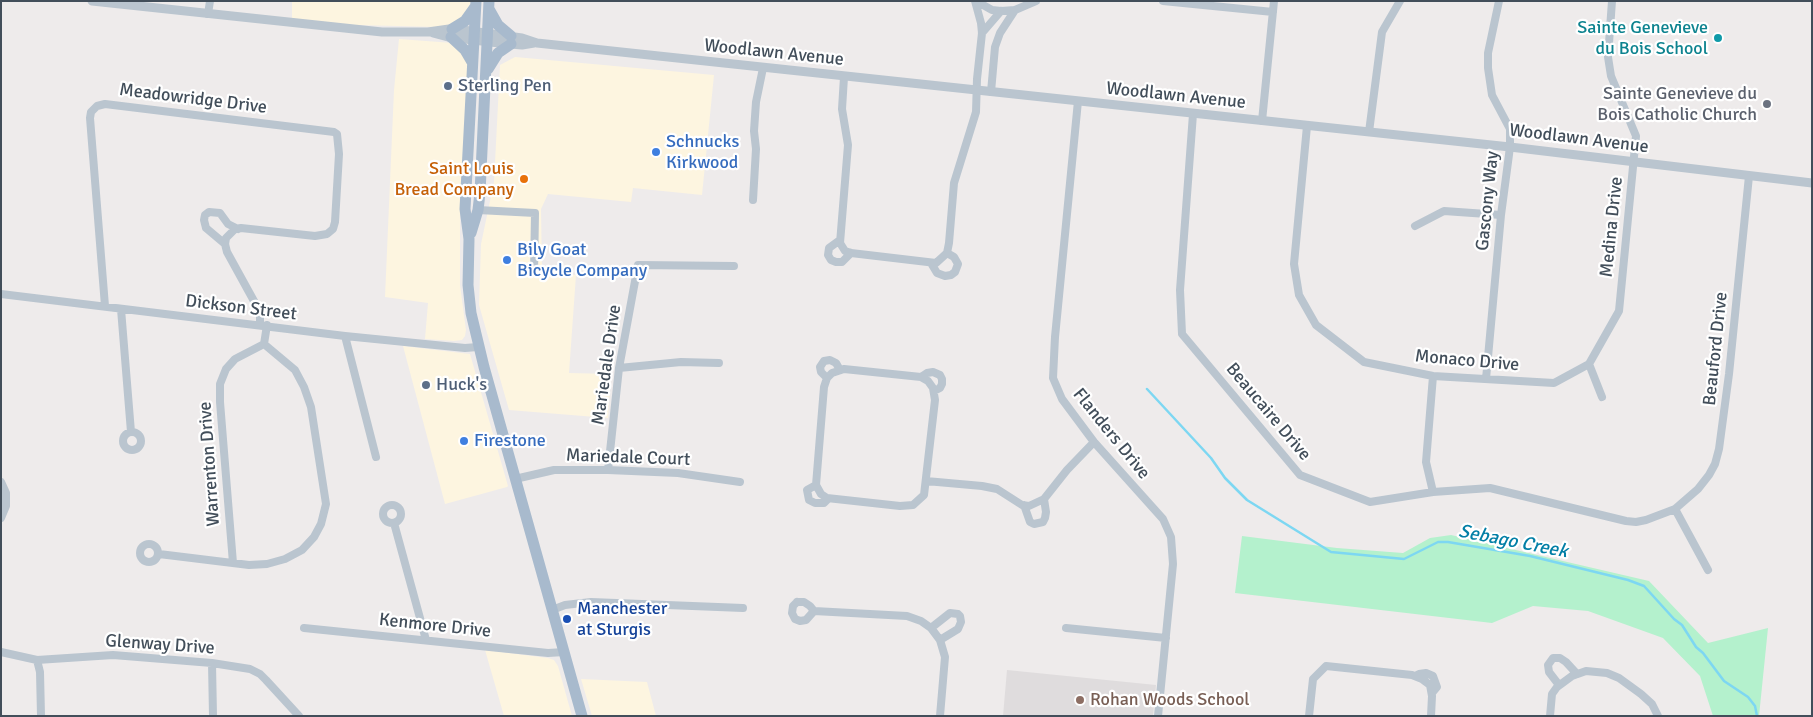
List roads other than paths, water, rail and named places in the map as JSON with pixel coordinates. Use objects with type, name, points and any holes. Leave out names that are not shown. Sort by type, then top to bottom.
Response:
[{"type":"main road","points":[[473,64],[465,50],[451,33],[465,21],[476,4]]},
{"type":"main road","points":[[476,4],[466,209],[469,239],[469,299],[478,348],[582,716]]},
{"type":"main road","points":[[469,239],[478,210],[489,5]]},
{"type":"main road","points":[[486,73],[498,52],[511,40],[498,25],[489,5]]},
{"type":"street","name":"Woodlawn Avenue","points":[[92,1],[362,30],[451,33],[511,40],[522,38],[537,43],[1369,132],[1812,183]]},
{"type":"street","points":[[208,14],[210,1]]},
{"type":"street","points":[[976,1],[992,10],[1002,12],[1015,10],[1036,1]]},
{"type":"street","points":[[844,77],[842,108],[848,145],[840,243],[845,251],[851,253],[931,263],[940,261],[947,253],[954,183],[976,112],[977,79],[982,33],[976,1]]},
{"type":"street","points":[[1163,1],[1273,12]]},
{"type":"street","points":[[1262,121],[1274,1]]},
{"type":"street","points":[[1369,132],[1382,32],[1400,1]]},
{"type":"street","name":"Gascony Way","points":[[1486,380],[1501,215],[1510,148],[1510,128],[1492,95],[1488,68],[1488,53],[1499,1]]},
{"type":"street","name":"Medina Drive","points":[[1589,364],[1619,311],[1636,136],[1611,76],[1609,63],[1612,1]]},
{"type":"street","points":[[991,92],[996,47],[1000,33],[1015,10]]},
{"type":"street","points":[[982,33],[1002,12]]},
{"type":"street","points":[[753,200],[756,102],[763,68]]},
{"type":"street","name":"Flanders Drive","points":[[1078,102],[1055,337],[1053,378],[1062,399],[1094,442],[1163,519],[1171,537],[1173,564],[1158,716]]},
{"type":"street","name":"Meadowridge Drive","points":[[105,306],[90,118],[91,112],[97,106],[105,104],[326,130],[337,134],[339,154],[333,229],[327,234],[315,236],[238,228]]},
{"type":"street","name":"Beaucaire Drive","points":[[1193,114],[1180,290],[1182,334],[1300,475],[1370,502],[1433,492],[1490,488],[1626,521],[1636,522],[1676,509]]},
{"type":"street","name":"Monaco Drive","points":[[1307,126],[1294,264],[1299,295],[1316,326],[1364,362],[1433,376],[1554,383],[1589,364]]},
{"type":"street","name":"Beauford Drive","points":[[1676,509],[1698,489],[1716,464],[1729,374],[1749,176]]},
{"type":"street","points":[[478,210],[535,213],[534,273]]},
{"type":"street","points":[[1415,226],[1444,211],[1501,215]]},
{"type":"street","points":[[225,244],[206,228],[205,215],[209,212],[220,213],[228,224],[238,228]]},
{"type":"street","points":[[159,554],[249,565],[267,564],[285,559],[302,550],[314,537],[322,524],[326,504],[316,429],[311,408],[304,388],[294,370],[264,344],[264,325],[260,312],[227,252],[225,244],[229,233],[238,228]]},
{"type":"street","points":[[840,240],[828,248],[831,260],[842,262],[851,253]]},
{"type":"street","points":[[931,263],[938,274],[951,276],[956,272],[958,264],[954,257],[947,253]]},
{"type":"street","name":"Mariedale Drive","points":[[608,470],[619,368],[638,265],[734,266]]},
{"type":"street","name":"Dickson Street","points":[[1,294],[345,336],[478,348]]},
{"type":"street","points":[[120,309],[131,432]]},
{"type":"street","points":[[345,336],[376,457]]},
{"type":"street","name":"Warrenton Drive","points":[[233,563],[220,384],[226,369],[235,359],[264,344]]},
{"type":"street","points":[[619,368],[681,362],[718,363]]},
{"type":"street","points":[[1589,364],[1602,397]]},
{"type":"street","points":[[849,369],[921,377],[928,381],[934,391],[924,495],[913,505],[900,506],[825,496],[816,485],[824,387],[833,374],[849,369]]},
{"type":"street","points":[[921,377],[933,372],[940,375],[942,384],[940,388],[934,391]]},
{"type":"street","points":[[1433,376],[1426,462],[1433,492]]},
{"type":"street","points":[[926,481],[997,489],[1029,506],[1044,500],[1067,470],[1094,442]]},
{"type":"street","name":"Mariedale Court","points":[[515,479],[554,470],[608,470],[678,474],[740,482]]},
{"type":"street","points":[[1,482],[6,493],[6,502],[1,518]]},
{"type":"street","points":[[816,485],[807,490],[809,500],[820,503],[824,502],[825,496]]},
{"type":"street","points":[[1024,505],[1030,522],[1034,524],[1042,522],[1046,512],[1044,500]]},
{"type":"street","points":[[1676,509],[1708,570]]},
{"type":"street","points":[[394,523],[426,640]]},
{"type":"street","points":[[552,610],[565,605],[591,602],[743,608]]},
{"type":"street","points":[[814,611],[907,616],[931,628],[940,640],[945,657],[940,716]]},
{"type":"street","points":[[931,628],[950,613],[960,616],[962,622],[958,629],[940,640]]},
{"type":"street","name":"Kenmore Drive","points":[[304,628],[548,653],[564,652]]},
{"type":"street","points":[[1066,628],[1166,638]]},
{"type":"street","name":"Glenway Drive","points":[[1,652],[37,660],[113,655],[212,663],[250,669],[260,674],[299,716]]},
{"type":"street","points":[[1559,685],[1549,672],[1548,665],[1554,658],[1560,658],[1566,662],[1577,674]]},
{"type":"street","points":[[37,660],[40,672],[41,716]]},
{"type":"street","points":[[212,663],[213,716]]},
{"type":"street","points":[[1309,716],[1313,679],[1326,666],[1415,676],[1422,679],[1431,689],[1430,716]]},
{"type":"street","points":[[1550,716],[1552,694],[1559,685],[1572,676],[1586,671],[1607,673],[1620,678],[1652,704],[1658,716]]},
{"type":"waterway","name":"Sebago Creek","points":[[1147,389],[1211,458],[1225,478],[1247,500],[1331,552],[1404,559],[1438,542],[1448,542],[1530,556],[1628,580],[1644,586],[1674,619],[1682,625],[1696,647],[1703,653],[1724,681],[1748,697],[1755,706],[1757,716]]},
{"type":"place","name":"Sainte Genevieve du Bois School","points":[[1718,38]]},
{"type":"place","name":"Sterling Pen","points":[[448,86]]},
{"type":"place","name":"Sainte Genevieve du Bois Catholic Church","points":[[1767,104]]},
{"type":"place","name":"Schnucks Kirkwood","points":[[656,152]]},
{"type":"place","name":"Saint Louis Bread Company","points":[[524,179]]},
{"type":"place","name":"Bily Goat Bicycle Company","points":[[507,260]]},
{"type":"place","name":"Huck's","points":[[426,385]]},
{"type":"place","name":"Firestone","points":[[464,441]]},
{"type":"place","name":"Manchester at Sturgis","points":[[567,619]]},
{"type":"place","name":"Rohan Woods School","points":[[1080,700]]}]
